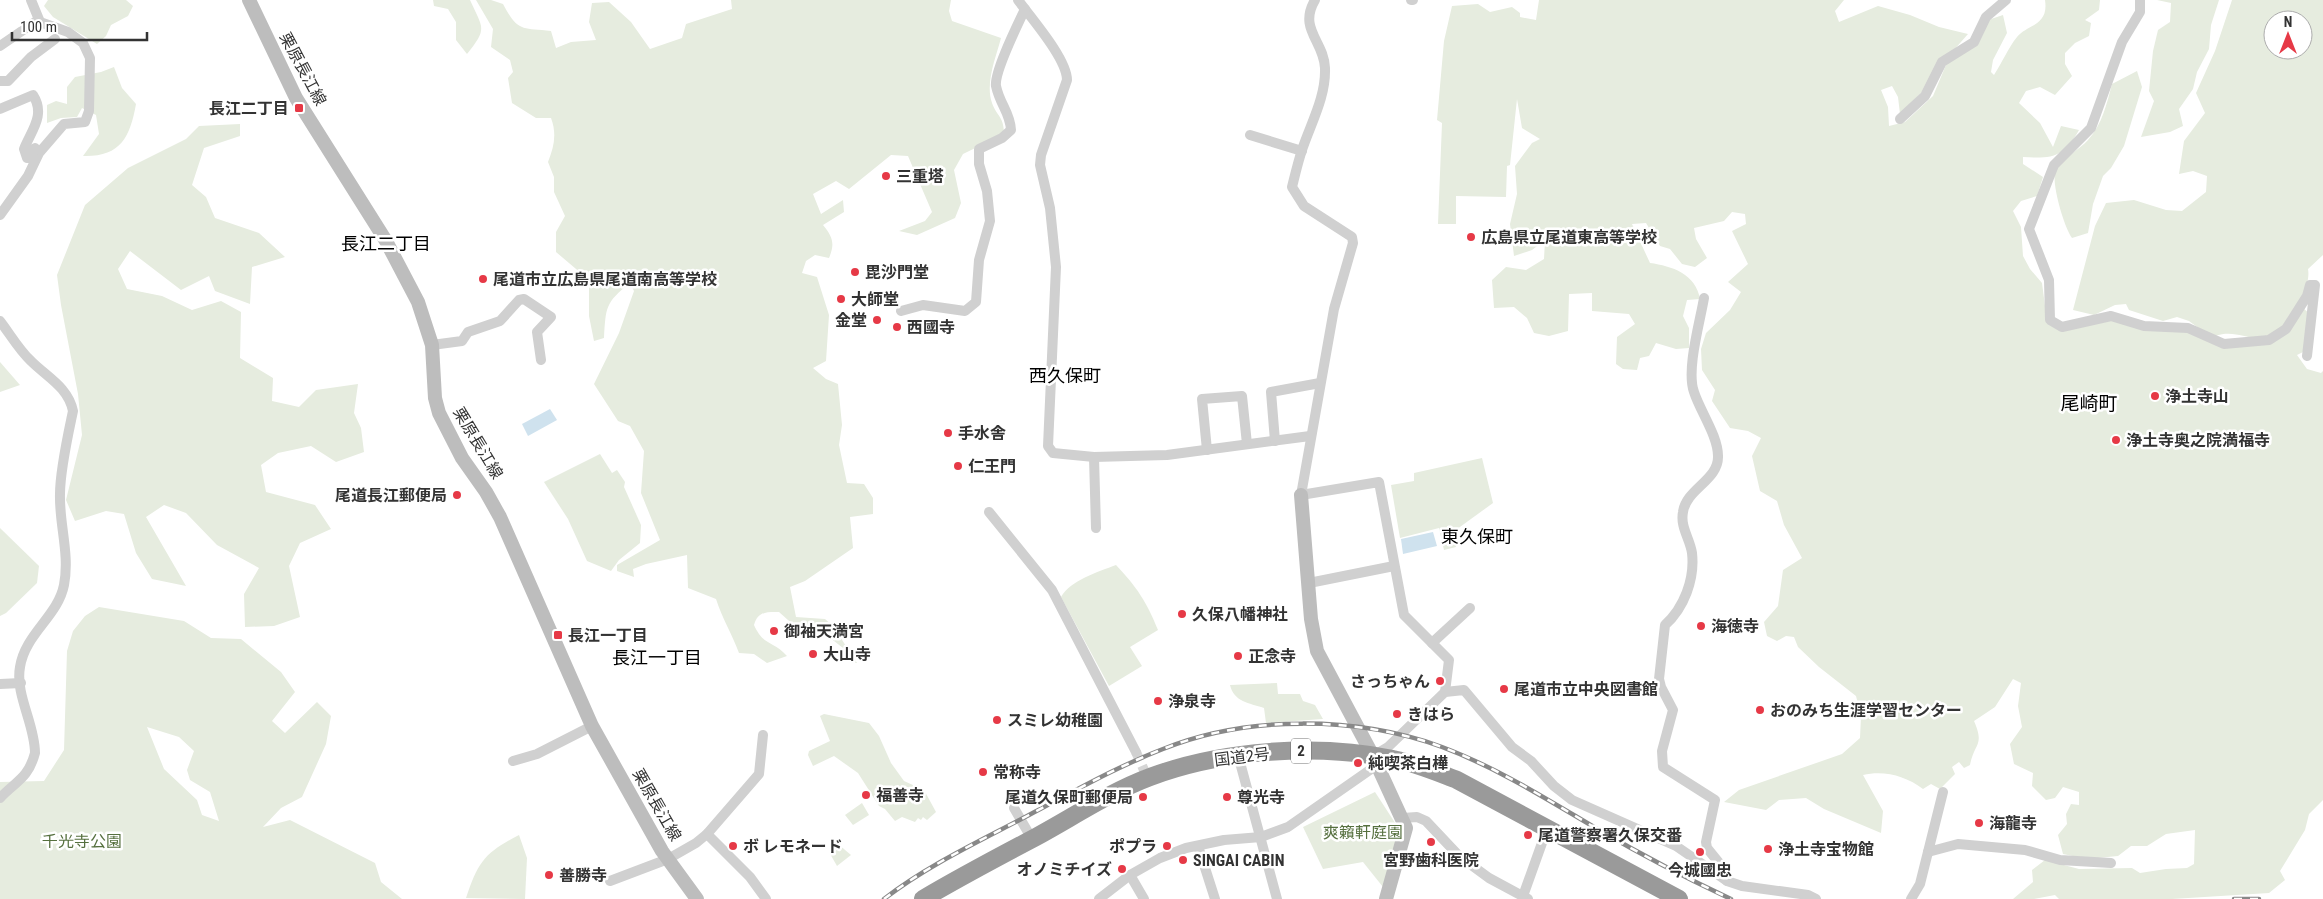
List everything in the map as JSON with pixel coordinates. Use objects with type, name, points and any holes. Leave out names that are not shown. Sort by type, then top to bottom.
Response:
[{"type":"highway","name":"国道2号","points":[[923,899],[1146,774],[1238,755],[1303,751],[1424,767],[1457,780],[1680,899]]},
{"type":"main road","name":"栗原長江線","points":[[249,0],[296,98],[386,241],[418,302],[432,345],[435,398],[439,412],[462,458],[486,492],[500,517],[592,726],[662,851],[697,899]]},
{"type":"main road","points":[[1301,495],[1309,584],[1310,619],[1316,651],[1375,761],[1403,818],[1406,833],[1386,899]]},
{"type":"street","points":[[32,0],[40,22]]},
{"type":"street","points":[[1018,0],[1062,61],[1067,72],[1067,80],[1041,156],[1040,165],[1050,208],[1056,267],[1048,446],[1053,452],[1094,457],[1167,455],[1310,436]]},
{"type":"street","points":[[1315,0],[1309,10],[1308,24],[1322,52],[1325,68],[1323,91],[1302,150],[1292,187],[1304,206],[1352,236],[1353,243],[1334,309],[1301,495],[1379,482],[1404,615],[1449,660],[1445,692]]},
{"type":"street","points":[[1900,119],[1925,96],[1942,62],[1974,42],[1986,17],[2006,0]]},
{"type":"street","points":[[2140,0],[2140,12],[2122,42],[2092,128],[2054,165],[2029,229],[2050,280],[2050,320],[2062,326],[2111,316],[2144,326],[2188,328],[2224,344],[2269,340],[2286,329],[2307,296],[2310,285],[2315,285],[2307,356]]},
{"type":"street","points":[[901,311],[923,305],[965,311],[976,302],[979,260],[990,222],[987,191],[979,164],[979,149],[1002,138],[1011,130],[1010,118],[1002,105],[996,84],[1011,38],[1025,9]]},
{"type":"street","points":[[0,46],[35,22],[40,22],[68,32],[83,43],[90,58],[89,111],[85,122],[64,124],[39,153],[28,176],[0,215]]},
{"type":"street","points":[[0,81],[8,81],[31,57],[55,39]]},
{"type":"street","points":[[0,109],[33,96],[36,101],[39,118],[24,150],[27,158],[29,158],[34,148],[40,144],[44,146]]},
{"type":"street","points":[[1250,135],[1302,150]]},
{"type":"street","points":[[1704,298],[1695,340],[1692,384],[1718,456],[1716,468],[1686,500],[1682,513],[1683,524],[1692,552],[1692,576],[1677,614],[1665,625],[1659,679],[1673,710],[1661,759],[1663,768],[1715,800],[1706,842],[1707,848],[1724,869],[1727,881]]},
{"type":"street","points":[[432,345],[462,340],[468,332],[500,321],[519,300],[524,299],[551,317],[538,332],[542,360]]},
{"type":"street","points":[[0,321],[30,360],[58,384],[71,401],[73,411],[60,494],[65,537],[65,583],[59,601],[27,644],[20,669],[20,682],[35,753],[25,775],[0,798]]},
{"type":"street","points":[[1275,440],[1271,392],[1320,383]]},
{"type":"street","points":[[1207,450],[1202,399],[1242,396],[1247,444]]},
{"type":"street","points":[[1094,457],[1096,528]]},
{"type":"street","points":[[989,512],[1052,590],[1136,752]]},
{"type":"street","points":[[1309,584],[1394,566]]},
{"type":"street","points":[[1432,643],[1470,608]]},
{"type":"street","points":[[0,684],[20,682]]},
{"type":"street","points":[[1099,899],[1130,874],[1160,858],[1198,846],[1224,840],[1261,837],[1288,828],[1375,761],[1445,692],[1464,690],[1512,747],[1531,761],[1554,786],[1572,800],[1676,846],[1727,881],[1742,886],[1808,895],[1816,899]]},
{"type":"street","points":[[513,761],[537,754],[592,726]]},
{"type":"street","points":[[610,881],[668,859],[706,834],[759,774],[763,735]]},
{"type":"street","points":[[1238,755],[1278,899]]},
{"type":"street","points":[[1911,899],[1920,884],[1943,792]]},
{"type":"street","points":[[1014,808],[1032,839]]},
{"type":"street","points":[[1403,818],[1417,817],[1426,821],[1458,856],[1489,878],[1526,898],[1547,829]]},
{"type":"street","points":[[706,834],[750,877],[766,899]]},
{"type":"street","points":[[1928,852],[1958,844],[2025,850],[2060,860],[2111,863]]},
{"type":"street","points":[[1198,846],[1215,899]]},
{"type":"street","points":[[1130,874],[1144,899]]},
{"type":"green space","points":[[48,0],[126,0],[133,6],[128,16],[111,25],[106,36],[97,44],[53,17],[44,6]]},
{"type":"green space","points":[[433,0],[470,0],[480,23],[481,33],[467,54],[456,40],[456,22],[448,9],[434,6]]},
{"type":"green space","points":[[476,0],[491,0],[503,4],[513,20],[521,27],[551,31],[556,48],[571,42],[596,40],[589,22],[592,3],[609,2],[631,22],[650,49],[682,38],[686,24],[732,9],[731,0],[951,0],[949,11],[952,21],[1001,38],[990,79],[990,95],[994,108],[1002,120],[1004,134],[963,154],[954,170],[961,203],[955,218],[917,235],[899,231],[925,221],[932,212],[908,156],[891,155],[849,189],[836,181],[813,194],[821,214],[843,200],[844,212],[823,225],[832,241],[829,258],[815,255],[806,261],[802,273],[817,277],[829,315],[826,361],[813,368],[826,379],[838,384],[842,425],[839,445],[847,483],[864,484],[873,498],[873,514],[850,517],[853,548],[805,581],[790,587],[796,617],[825,619],[833,626],[857,663],[850,663],[843,648],[820,630],[801,628],[779,612],[767,612],[761,615],[754,625],[761,637],[787,656],[767,663],[754,654],[739,653],[716,599],[688,588],[687,555],[646,564],[633,569],[634,577],[617,571],[617,565],[660,540],[641,493],[644,451],[630,426],[618,421],[594,384],[619,333],[634,291],[630,283],[611,301],[605,319],[604,338],[594,341],[589,316],[589,280],[556,252],[556,232],[565,216],[554,192],[554,177],[548,162],[554,140],[551,118],[536,118],[512,103],[508,78],[513,72],[510,60],[491,47],[493,29]]},
{"type":"green space","points":[[1539,0],[1844,0],[1835,11],[1839,22],[1878,6],[1910,15],[1939,27],[1968,34],[1924,90],[1900,114],[1898,97],[1892,86],[1881,90],[1888,107],[1889,126],[1905,122],[1933,96],[1946,65],[1988,20],[2003,15],[2007,33],[1993,60],[1991,72],[1994,75],[2017,37],[2041,20],[2044,15],[2045,0],[2100,0],[2099,10],[2085,20],[2091,23],[2089,36],[2075,43],[2065,53],[2065,64],[2072,76],[2055,95],[2040,87],[2026,91],[2019,103],[2040,123],[2053,147],[2061,126],[2079,130],[2068,146],[2057,154],[2042,157],[2023,157],[2023,164],[2043,177],[2037,196],[2021,201],[2013,211],[2021,227],[2023,256],[2030,269],[2042,283],[2047,321],[2062,329],[2111,319],[2187,331],[2224,347],[2270,342],[2304,309],[2309,313],[2303,352],[2297,355],[2307,369],[2321,373],[2323,371],[2323,800],[2309,814],[2305,830],[2280,871],[2285,880],[2269,893],[2172,899],[2059,899],[2055,895],[2034,899],[2013,899],[2033,882],[2032,870],[2045,860],[2079,869],[2132,868],[2140,873],[2187,868],[2194,864],[2195,830],[2166,834],[2147,846],[2131,846],[2118,856],[2087,859],[2063,854],[2058,835],[2067,824],[2066,814],[2071,804],[2079,805],[2079,792],[2063,787],[2055,798],[2046,800],[2032,786],[2033,773],[2014,764],[2010,744],[2022,727],[2018,706],[2021,683],[2013,679],[1995,707],[1974,721],[1979,740],[1970,765],[1964,768],[1959,762],[1952,767],[1955,774],[1940,789],[1931,784],[1923,789],[1894,775],[1879,773],[1863,775],[1883,811],[1881,833],[1824,809],[1806,798],[1779,800],[1766,810],[1724,802],[1739,790],[1842,754],[1860,738],[1861,716],[1856,696],[1819,667],[1798,647],[1794,637],[1786,636],[1777,641],[1767,636],[1764,622],[1778,606],[1783,570],[1802,558],[1784,525],[1777,501],[1760,491],[1752,456],[1761,438],[1748,431],[1730,428],[1712,401],[1715,390],[1702,370],[1701,349],[1706,333],[1730,310],[1741,292],[1728,282],[1748,264],[1732,231],[1746,224],[1745,214],[1732,212],[1724,221],[1694,228],[1696,239],[1707,258],[1695,267],[1682,264],[1670,249],[1660,246],[1646,223],[1632,224],[1650,263],[1667,266],[1688,277],[1698,290],[1700,299],[1687,300],[1683,316],[1689,328],[1689,348],[1676,349],[1656,343],[1649,356],[1640,358],[1637,370],[1623,369],[1616,364],[1617,337],[1635,324],[1629,314],[1592,311],[1592,293],[1569,294],[1568,331],[1549,336],[1534,333],[1527,318],[1514,307],[1494,308],[1492,280],[1506,267],[1526,270],[1544,259],[1545,240],[1532,250],[1514,256],[1510,224],[1517,194],[1515,166],[1532,143],[1540,139],[1522,128],[1517,99],[1510,165],[1507,166],[1506,197],[1456,196],[1456,224],[1438,224],[1442,123],[1437,120],[1444,41],[1452,6],[1478,4],[1490,12],[1512,7],[1520,13],[1520,17],[1536,20]]},
{"type":"green space","points":[[2157,0],[2219,0],[2211,25],[2209,49],[2197,72],[2193,89],[2179,109],[2183,126],[2170,132],[2141,137],[2154,101],[2149,91],[2153,51],[2158,30],[2170,22],[2171,3]]},
{"type":"green space","points":[[2232,0],[2323,0],[2323,255],[2308,269],[2306,288],[2302,299],[2289,319],[2273,334],[2265,337],[2253,338],[2235,334],[2215,336],[2201,330],[2189,321],[2177,317],[2163,321],[2129,310],[2126,304],[2115,305],[2094,315],[2073,310],[2095,226],[2106,203],[2134,200],[2166,210],[2182,211],[2206,192],[2207,176],[2193,171],[2179,174],[2184,141],[2205,113],[2196,93],[2215,51]]},
{"type":"green space","points":[[114,67],[122,88],[136,104],[134,116],[126,136],[114,149],[106,153],[83,156],[99,134],[96,115],[82,108],[77,117],[61,118],[47,123],[47,105],[56,101],[67,104],[67,87],[75,77],[101,72]]},
{"type":"green space","points":[[2137,71],[2142,87],[2124,146],[2111,168],[2103,176],[2093,204],[2088,233],[2072,238],[2065,224],[2056,193],[2056,169],[2062,161],[2084,144],[2097,128],[2112,84]]},
{"type":"green space","points":[[240,124],[240,136],[204,148],[192,185],[206,197],[215,218],[259,233],[285,257],[252,267],[250,304],[215,291],[209,276],[181,290],[130,251],[118,269],[127,289],[162,296],[192,310],[221,301],[241,312],[240,358],[273,378],[272,401],[299,407],[316,390],[358,384],[354,413],[361,428],[364,452],[336,462],[311,446],[278,453],[261,465],[266,492],[315,505],[331,529],[300,543],[289,566],[300,617],[274,626],[245,627],[244,594],[259,568],[217,545],[186,513],[164,505],[146,517],[186,586],[152,579],[136,553],[124,514],[106,511],[75,521],[66,500],[82,435],[78,394],[57,275],[85,205],[128,168],[186,139],[199,126]]},
{"type":"green space","points":[[0,362],[20,385],[0,392]]},
{"type":"green space","points":[[600,454],[612,473],[617,470],[625,482],[624,487],[641,525],[640,543],[619,560],[611,571],[587,561],[568,519],[544,482]]},
{"type":"green space","points":[[1482,458],[1493,503],[1453,532],[1456,547],[1444,550],[1439,528],[1400,538],[1391,485],[1414,481],[1414,473]]},
{"type":"green space","points":[[0,528],[39,566],[37,583],[6,613],[0,616]]},
{"type":"green space","points":[[1116,565],[1140,595],[1150,611],[1158,630],[1130,647],[1142,666],[1109,686],[1061,597],[1065,591],[1078,581]]},
{"type":"green space","name":"千光寺公園","points":[[99,607],[184,621],[211,638],[241,639],[281,672],[295,692],[272,721],[285,733],[317,702],[331,716],[326,744],[302,797],[281,808],[263,827],[290,820],[375,863],[381,882],[402,899],[0,899],[0,782],[44,781],[64,750],[67,651],[73,631],[85,616]],"holes":[[[147,727],[179,737],[194,751],[187,770],[190,780],[210,792],[219,821],[202,815],[197,800],[164,769]]]},
{"type":"green space","points":[[1277,683],[1278,694],[1300,694],[1303,701],[1315,705],[1323,719],[1266,723],[1264,708],[1239,698],[1232,691],[1230,685]]},
{"type":"green space","points":[[824,714],[869,723],[879,736],[891,763],[904,781],[924,790],[936,812],[927,820],[923,817],[921,820],[918,818],[915,822],[902,817],[895,821],[885,809],[879,806],[858,773],[834,756],[813,766],[808,755],[809,751],[830,741],[820,716]]},
{"type":"green space","name":"爽籟軒庭園","points":[[1375,792],[1401,832],[1383,887],[1363,862],[1323,869],[1303,827]]},
{"type":"green space","points":[[862,803],[869,815],[853,825],[845,815]]},
{"type":"green space","points":[[519,835],[527,858],[525,899],[466,898],[479,866],[498,847]]},
{"type":"green space","points":[[838,844],[851,855],[837,866],[829,852]]},
{"type":"water","points":[[550,409],[557,420],[528,436],[522,424]]},
{"type":"water","points":[[1433,532],[1437,546],[1403,554],[1401,539]]},
{"type":"tunnel","points":[[1136,752],[1144,770]]},
{"type":"railway","points":[[884,899],[918,875],[955,854],[1095,780],[1146,756],[1196,738],[1230,730],[1266,725],[1302,724],[1339,725],[1374,729],[1409,737],[1463,755],[1522,785],[1648,857],[1731,899]]},
{"type":"railway","points":[[2234,899],[2259,899]]},
{"type":"place","name":"長江二丁目","points":[[299,108]]},
{"type":"place","name":"三重塔","points":[[886,176]]},
{"type":"place","name":"広島県立尾道東高等学校","points":[[1471,237]]},
{"type":"place","name":"毘沙門堂","points":[[855,272]]},
{"type":"place","name":"尾道市立広島県尾道南高等学校","points":[[483,279]]},
{"type":"place","name":"大師堂","points":[[841,299]]},
{"type":"place","name":"金堂","points":[[877,320]]},
{"type":"place","name":"西國寺","points":[[897,327]]},
{"type":"place","name":"浄土寺山","points":[[2155,396]]},
{"type":"place","name":"手水舎","points":[[948,433]]},
{"type":"place","name":"浄土寺奥之院満福寺","points":[[2116,440]]},
{"type":"place","name":"仁王門","points":[[958,466]]},
{"type":"place","name":"尾道長江郵便局","points":[[457,495]]},
{"type":"place","name":"久保八幡神社","points":[[1182,614]]},
{"type":"place","name":"海徳寺","points":[[1701,626]]},
{"type":"place","name":"御袖天満宮","points":[[774,631]]},
{"type":"place","name":"長江一丁目","points":[[558,635]]},
{"type":"place","name":"大山寺","points":[[813,654]]},
{"type":"place","name":"正念寺","points":[[1238,656]]},
{"type":"place","name":"さっちゃん","points":[[1440,681]]},
{"type":"place","name":"尾道市立中央図書館","points":[[1504,689]]},
{"type":"place","name":"浄泉寺","points":[[1158,701]]},
{"type":"place","name":"おのみち生涯学習センター","points":[[1760,710]]},
{"type":"place","name":"きはら","points":[[1397,714]]},
{"type":"place","name":"スミレ幼稚園","points":[[997,720]]},
{"type":"place","name":"純喫茶白樺","points":[[1358,763]]},
{"type":"place","name":"常称寺","points":[[983,772]]},
{"type":"place","name":"福善寺","points":[[866,795]]},
{"type":"place","name":"尾道久保町郵便局","points":[[1143,797]]},
{"type":"place","name":"尊光寺","points":[[1227,797]]},
{"type":"place","name":"海龍寺","points":[[1979,823]]},
{"type":"place","name":"尾道警察署久保交番","points":[[1528,835]]},
{"type":"place","name":"宮野歯科医院","points":[[1431,842]]},
{"type":"place","name":"ボ レモネード","points":[[733,846]]},
{"type":"place","name":"ポプラ","points":[[1167,846]]},
{"type":"place","name":"浄土寺宝物館","points":[[1768,849]]},
{"type":"place","name":"今城國忠","points":[[1700,852]]},
{"type":"place","name":"SINGAI CABIN","points":[[1183,860]]},
{"type":"place","name":"オノミチイズ","points":[[1122,869]]},
{"type":"place","name":"善勝寺","points":[[549,875]]},
{"type":"district","name":"長江二丁目","points":[[386,243]]},
{"type":"district","name":"西久保町","points":[[1065,375]]},
{"type":"district","name":"尾崎町","points":[[2089,403]]},
{"type":"district","name":"東久保町","points":[[1477,536]]},
{"type":"district","name":"長江一丁目","points":[[657,657]]}]
